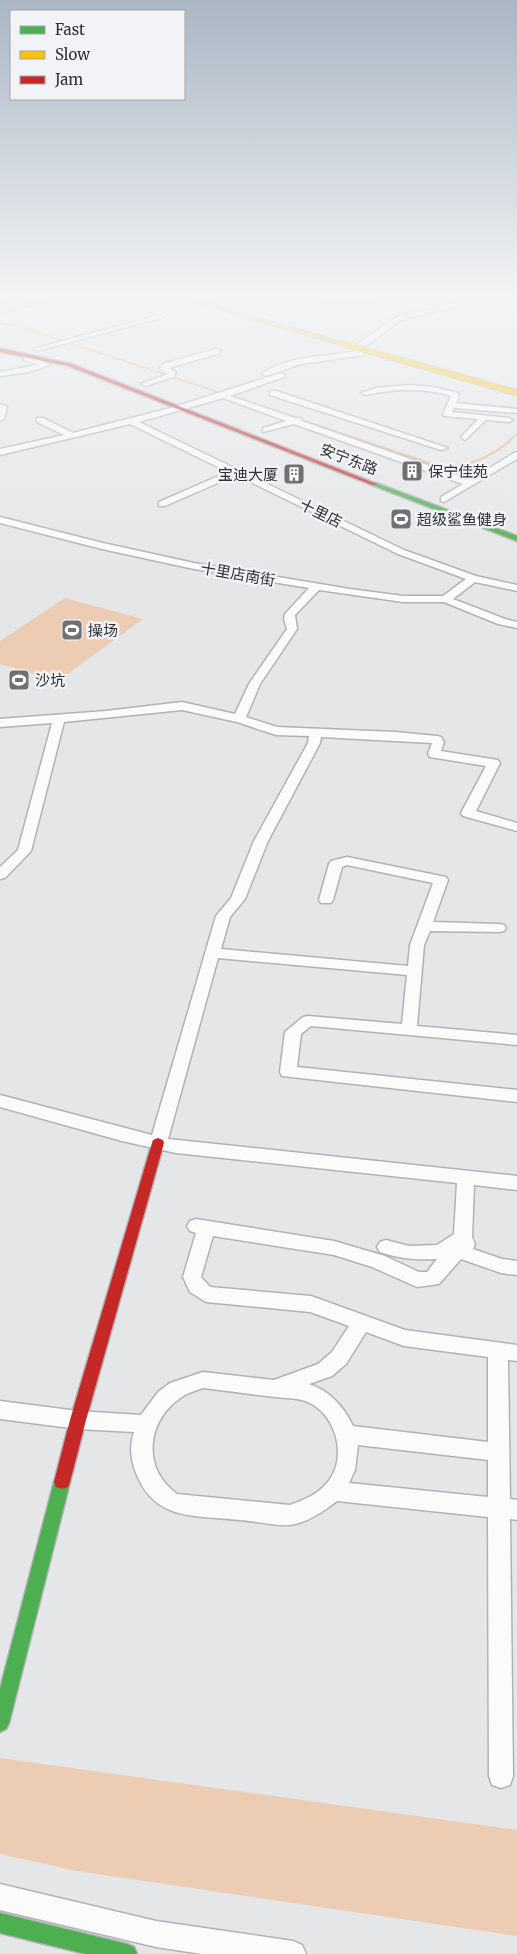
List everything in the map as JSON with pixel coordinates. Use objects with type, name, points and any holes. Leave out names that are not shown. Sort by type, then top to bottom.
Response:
[{"type":"main road","name":"安宁东路","points":[[126,388],[517,539]]},
{"type":"main road","name":"安宁东路","points":[[156,388],[517,527]]},
{"type":"main road","points":[[500,388],[517,393]]},
{"type":"main road","points":[[0,1724],[78,1420],[158,1143]]},
{"type":"main road","points":[[0,1923],[127,1954]]},
{"type":"street","points":[[0,452],[132,422],[243,388]]},
{"type":"street","points":[[365,393],[394,388]]},
{"type":"street","points":[[432,388],[455,394],[453,405],[447,414],[509,420]]},
{"type":"street","points":[[272,393],[444,448]]},
{"type":"street","points":[[224,395],[470,483]]},
{"type":"street","points":[[453,405],[517,411]]},
{"type":"street","points":[[266,430],[336,407]]},
{"type":"street","points":[[465,437],[484,418]]},
{"type":"street","points":[[40,420],[73,436]]},
{"type":"street","name":"十里店","points":[[132,422],[401,552],[473,578],[517,588]]},
{"type":"street","points":[[444,499],[517,455]]},
{"type":"street","points":[[162,504],[236,472]]},
{"type":"street","name":"十里店南街","points":[[0,520],[102,546],[194,566],[316,587],[403,599],[445,599]]},
{"type":"street","points":[[445,599],[456,593],[473,578]]},
{"type":"street","points":[[240,718],[242,710],[263,670],[292,629],[289,619],[290,614],[316,587]]},
{"type":"street","points":[[445,599],[502,622],[517,625]]},
{"type":"street","points":[[0,723],[106,716],[182,706],[240,718],[276,731],[396,736],[437,740],[434,754],[494,763],[468,813],[517,827]]},
{"type":"street","points":[[0,875],[24,851],[59,719]]},
{"type":"street","points":[[158,1143],[223,916],[238,899],[261,841],[314,743],[316,733]]},
{"type":"street","points":[[326,900],[336,864],[347,861],[441,880],[417,945],[409,1029]]},
{"type":"street","points":[[424,926],[499,928]]},
{"type":"street","points":[[212,953],[415,971]]},
{"type":"street","points":[[517,1040],[308,1021],[293,1032],[288,1072],[517,1096]]},
{"type":"street","points":[[0,1101],[122,1135],[176,1147],[517,1183]]},
{"type":"street","points":[[466,1178],[461,1244],[432,1279],[417,1280],[378,1261],[334,1248],[201,1227],[192,1277],[197,1287],[206,1294],[311,1304],[404,1338],[508,1352],[499,1452],[508,1509],[501,1776]]},
{"type":"street","points":[[386,1247],[409,1253],[440,1252],[461,1244],[501,1266],[517,1268]]},
{"type":"street","points":[[275,1389],[325,1370],[339,1358],[362,1323]]},
{"type":"street","points":[[203,1380],[310,1393],[330,1407],[343,1426],[349,1448],[346,1470],[334,1491],[314,1506],[290,1515],[173,1503],[158,1492],[145,1471],[140,1447],[145,1424],[158,1404],[178,1388],[203,1380]]},
{"type":"street","points":[[0,1410],[78,1420],[145,1424]]},
{"type":"street","points":[[345,1434],[499,1452]]},
{"type":"street","points":[[334,1491],[508,1509]]},
{"type":"street","points":[[0,1897],[156,1934],[293,1954]]},
{"type":"shaded area","name":"操场","points":[[65,598],[143,619],[58,681],[0,664],[0,641]]},
{"type":"shaded area","points":[[0,1758],[517,1830],[517,1936],[77,1871],[0,1854]]},
{"type":"waterway","points":[[206,388],[224,394]]},
{"type":"waterway","points":[[250,403],[367,442]]},
{"type":"waterway","points":[[508,442],[517,434]]},
{"type":"waterway","points":[[363,441],[438,466],[467,464],[476,461],[493,453],[510,441]]},
{"type":"traffic: fast","points":[[374,484],[517,539]]},
{"type":"traffic: fast","points":[[0,1723],[62,1482]]},
{"type":"traffic: fast","points":[[0,1923],[127,1954]]},
{"type":"traffic: jam","points":[[129,388],[374,484]]},
{"type":"traffic: jam","points":[[62,1482],[158,1143]]},
{"type":"traffic: slow","points":[[500,388],[517,393]]},
{"type":"place","name":"保宁佳苑","points":[[412,471]]},
{"type":"place","name":"宝迪大厦","points":[[294,474]]},
{"type":"place","name":"超级鲨鱼健身","points":[[401,519]]},
{"type":"place","name":"操场","points":[[72,630]]},
{"type":"place","name":"沙坑","points":[[19,680]]}]
